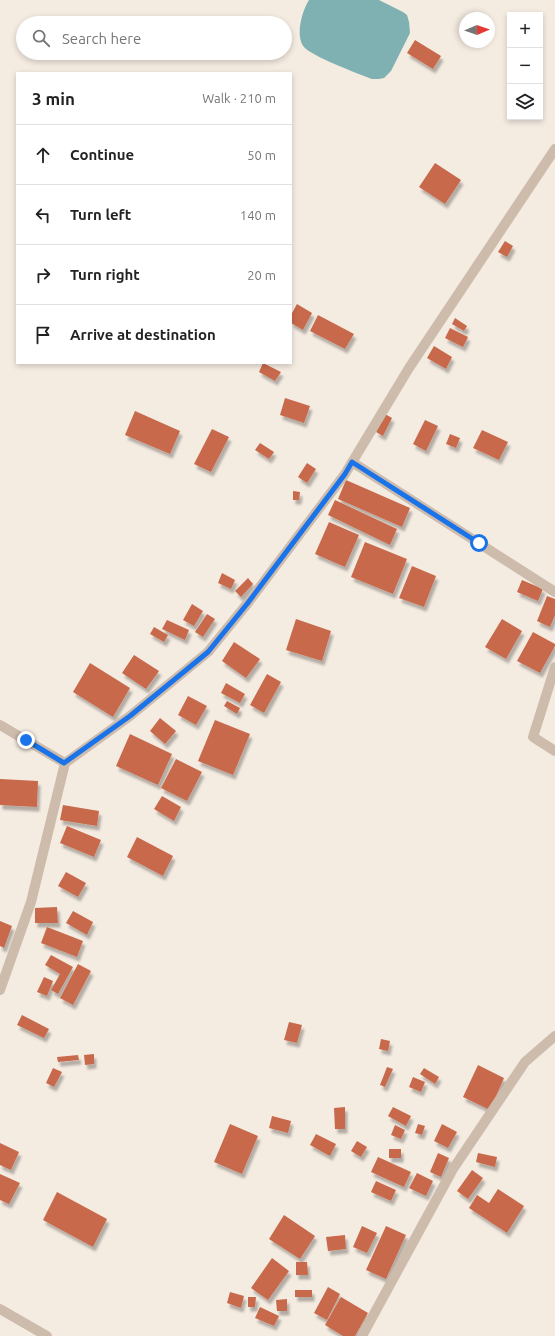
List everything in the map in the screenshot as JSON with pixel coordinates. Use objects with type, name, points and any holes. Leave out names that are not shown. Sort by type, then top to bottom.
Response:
[{"type":"street","points":[[0,990],[31,902],[64,763],[130,716],[208,652],[247,604],[345,474],[409,368],[555,149]]},
{"type":"street","points":[[352,462],[555,592]]},
{"type":"street","points":[[555,667],[533,737],[555,750]]},
{"type":"street","points":[[0,725],[64,763]]},
{"type":"street","points":[[362,1336],[453,1168],[524,1062],[555,1036]]},
{"type":"street","points":[[0,1309],[47,1336]]},
{"type":"water","points":[[309,0],[379,0],[407,15],[410,33],[391,71],[384,78],[372,79],[325,60],[308,51],[301,42],[300,24]]},
{"type":"building","points":[[415,40],[441,56],[433,69],[407,53]]},
{"type":"building","points":[[435,163],[461,180],[445,204],[419,187]]},
{"type":"building","points":[[505,241],[513,246],[507,257],[498,252]]},
{"type":"building","points":[[297,304],[312,313],[303,330],[292,324],[292,313]]},
{"type":"building","points":[[318,315],[354,334],[345,349],[310,331]]},
{"type":"building","points":[[455,318],[467,326],[464,331],[452,324]]},
{"type":"building","points":[[450,328],[468,337],[463,347],[445,338]]},
{"type":"building","points":[[434,346],[452,357],[446,369],[427,358]]},
{"type":"building","points":[[263,364],[265,364],[281,372],[275,381],[259,372]]},
{"type":"building","points":[[285,398],[310,406],[304,423],[280,415]]},
{"type":"building","points":[[135,411],[180,431],[170,454],[125,435]]},
{"type":"building","points":[[385,414],[392,418],[383,436],[376,432]]},
{"type":"building","points":[[425,420],[438,426],[426,451],[413,444]]},
{"type":"building","points":[[212,429],[229,437],[211,472],[194,464]]},
{"type":"building","points":[[482,430],[508,442],[499,460],[473,448]]},
{"type":"building","points":[[450,434],[460,438],[456,448],[446,444]]},
{"type":"building","points":[[260,443],[274,452],[269,459],[255,450]]},
{"type":"building","points":[[307,463],[316,469],[307,483],[298,477]]},
{"type":"building","points":[[346,480],[410,508],[402,527],[338,499]]},
{"type":"building","points":[[293,491],[300,492],[299,500],[293,500]]},
{"type":"building","points":[[335,500],[397,529],[390,545],[328,515]]},
{"type":"building","points":[[329,522],[359,535],[345,567],[315,554]]},
{"type":"building","points":[[365,542],[407,559],[393,594],[351,577]]},
{"type":"building","points":[[412,566],[436,576],[424,607],[399,598]]},
{"type":"building","points":[[222,573],[235,580],[231,589],[218,583]]},
{"type":"building","points":[[248,578],[253,584],[241,597],[235,591]]},
{"type":"building","points":[[522,580],[543,589],[538,601],[517,592]]},
{"type":"building","points":[[547,596],[555,599],[555,615],[550,627],[537,621]]},
{"type":"building","points":[[192,604],[203,611],[194,626],[183,620]]},
{"type":"building","points":[[207,614],[215,619],[203,637],[195,632]]},
{"type":"building","points":[[296,619],[331,631],[322,661],[286,650]]},
{"type":"building","points":[[502,619],[522,631],[506,659],[485,647]]},
{"type":"building","points":[[167,620],[189,630],[185,640],[162,629]]},
{"type":"building","points":[[154,627],[168,635],[164,642],[150,634]]},
{"type":"building","points":[[533,632],[555,644],[540,673],[517,661]]},
{"type":"building","points":[[234,642],[260,659],[246,678],[222,661]]},
{"type":"building","points":[[134,655],[159,671],[146,689],[122,673]]},
{"type":"building","points":[[90,663],[130,688],[113,717],[73,692]]},
{"type":"building","points":[[267,674],[281,682],[264,713],[250,705]]},
{"type":"building","points":[[226,683],[245,694],[240,703],[221,693]]},
{"type":"building","points":[[188,696],[207,706],[196,725],[178,715]]},
{"type":"building","points":[[227,701],[240,708],[237,714],[224,706]]},
{"type":"building","points":[[160,718],[176,731],[165,744],[150,731]]},
{"type":"building","points":[[215,720],[250,734],[233,775],[198,761]]},
{"type":"building","points":[[130,734],[172,754],[158,785],[116,766]]},
{"type":"building","points":[[176,759],[202,772],[187,801],[161,788]]},
{"type":"building","points":[[0,779],[38,781],[37,807],[0,805]]},
{"type":"building","points":[[162,796],[181,807],[174,821],[154,809]]},
{"type":"building","points":[[63,805],[99,811],[97,826],[60,820]]},
{"type":"building","points":[[67,826],[101,840],[94,857],[60,843]]},
{"type":"building","points":[[137,837],[173,856],[163,876],[127,857]]},
{"type":"building","points":[[66,872],[86,883],[78,897],[58,886]]},
{"type":"building","points":[[57,907],[58,923],[35,923],[35,908]]},
{"type":"building","points":[[73,911],[93,922],[87,935],[66,923]]},
{"type":"building","points":[[0,921],[12,926],[4,948],[0,946]]},
{"type":"building","points":[[47,927],[83,941],[77,957],[41,943]]},
{"type":"building","points":[[51,955],[73,967],[58,994],[51,990],[60,974],[45,965]]},
{"type":"building","points":[[78,964],[91,971],[73,1005],[60,998]]},
{"type":"building","points":[[44,977],[53,981],[47,996],[37,992]]},
{"type":"building","points":[[22,1015],[49,1029],[44,1038],[17,1025]]},
{"type":"building","points":[[289,1022],[302,1025],[297,1043],[284,1040]]},
{"type":"building","points":[[381,1039],[390,1041],[388,1051],[379,1049]]},
{"type":"building","points":[[94,1054],[94,1064],[85,1065],[84,1055]]},
{"type":"building","points":[[78,1055],[79,1060],[58,1062],[57,1057]]},
{"type":"building","points":[[478,1065],[504,1078],[490,1110],[463,1097]]},
{"type":"building","points":[[387,1067],[393,1069],[385,1087],[380,1085]]},
{"type":"building","points":[[53,1068],[62,1072],[54,1087],[46,1083]]},
{"type":"building","points":[[424,1068],[439,1077],[435,1084],[420,1074]]},
{"type":"building","points":[[413,1077],[425,1082],[421,1092],[409,1087]]},
{"type":"building","points":[[345,1107],[345,1129],[335,1129],[334,1108]]},
{"type":"building","points":[[393,1107],[411,1116],[406,1126],[388,1116]]},
{"type":"building","points":[[272,1116],[291,1121],[288,1133],[269,1128]]},
{"type":"building","points":[[230,1124],[258,1136],[242,1174],[214,1162]]},
{"type":"building","points":[[418,1124],[425,1126],[422,1135],[415,1133]]},
{"type":"building","points":[[442,1124],[457,1132],[448,1148],[434,1141]]},
{"type":"building","points":[[395,1125],[405,1130],[401,1139],[391,1135]]},
{"type":"building","points":[[316,1134],[336,1144],[330,1156],[310,1145]]},
{"type":"building","points":[[357,1141],[367,1147],[361,1157],[351,1151]]},
{"type":"building","points":[[0,1143],[19,1152],[11,1170],[0,1165]]},
{"type":"building","points":[[389,1149],[401,1149],[401,1158],[389,1158]]},
{"type":"building","points":[[438,1153],[449,1158],[441,1177],[430,1172]]},
{"type":"building","points":[[478,1153],[497,1157],[495,1167],[476,1162]]},
{"type":"building","points":[[378,1157],[411,1172],[404,1187],[371,1172]]},
{"type":"building","points":[[472,1170],[483,1178],[468,1199],[457,1191]]},
{"type":"building","points":[[417,1173],[433,1181],[426,1196],[409,1188]]},
{"type":"building","points":[[0,1174],[20,1183],[9,1204],[0,1200]]},
{"type":"building","points":[[376,1181],[396,1190],[391,1201],[371,1192]]},
{"type":"building","points":[[498,1189],[524,1206],[507,1233],[469,1208],[477,1195],[489,1203]]},
{"type":"building","points":[[57,1192],[107,1219],[93,1247],[43,1220]]},
{"type":"building","points":[[284,1215],[315,1236],[300,1259],[269,1239]]},
{"type":"building","points":[[362,1226],[377,1233],[367,1253],[353,1247]]},
{"type":"building","points":[[386,1226],[406,1235],[386,1279],[366,1270]]},
{"type":"building","points":[[345,1235],[346,1249],[328,1251],[326,1237]]},
{"type":"building","points":[[272,1258],[289,1271],[268,1300],[251,1288]]},
{"type":"building","points":[[296,1262],[307,1262],[308,1275],[296,1275]]},
{"type":"building","points":[[328,1287],[340,1294],[327,1320],[314,1313]]},
{"type":"building","points":[[295,1290],[312,1290],[312,1297],[295,1297]]},
{"type":"building","points":[[230,1292],[244,1296],[241,1308],[227,1303]]},
{"type":"building","points":[[248,1297],[256,1297],[255,1307],[248,1307]]},
{"type":"building","points":[[341,1297],[368,1313],[355,1336],[343,1336],[325,1325]]},
{"type":"building","points":[[287,1299],[287,1311],[277,1311],[276,1300]]},
{"type":"building","points":[[260,1307],[279,1316],[274,1326],[255,1318]]},
{"type":"route","points":[[26,740],[64,763],[130,716],[208,652],[247,604],[345,474],[352,462],[479,543]]}]
